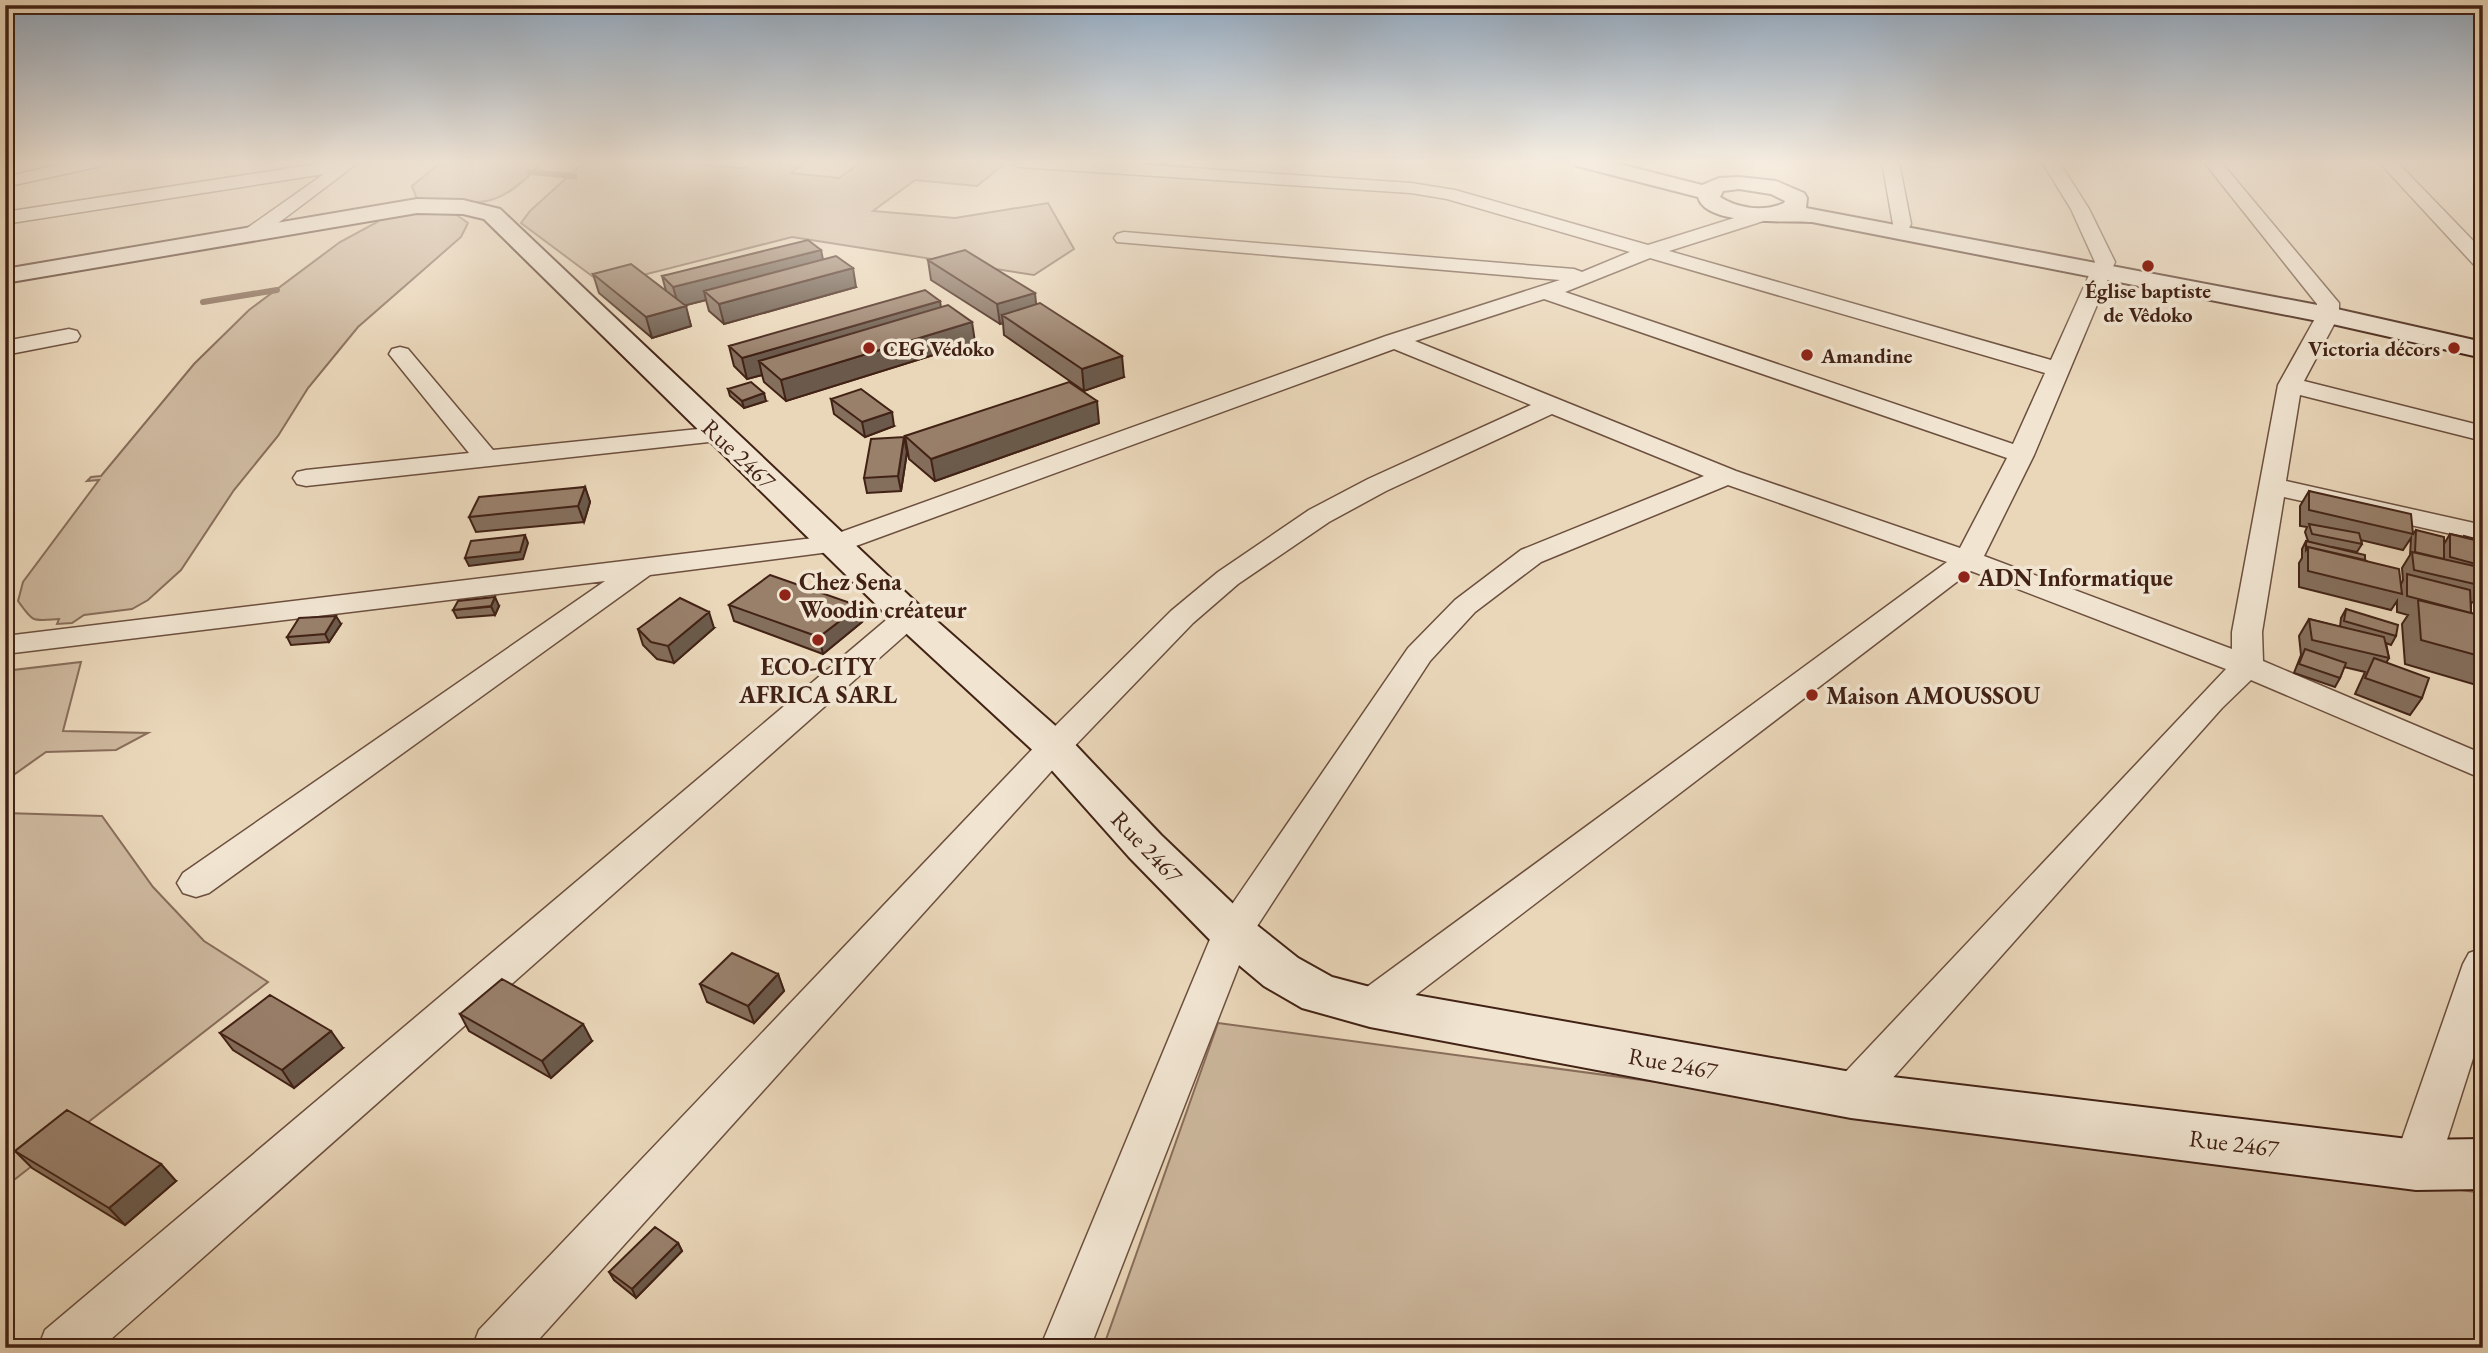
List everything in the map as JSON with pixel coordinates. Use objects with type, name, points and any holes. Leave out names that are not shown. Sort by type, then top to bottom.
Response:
[{"type":"street","points":[[250,235],[264,225]]},
{"type":"street","name":"Rue 2467","points":[[5,276],[307,225]]},
{"type":"street","name":"Rue 2467","points":[[503,225],[909,617],[1054,747],[1145,846],[1232,932],[1281,972],[1319,994],[1370,1007],[1851,1095],[2416,1166],[2483,1164]]},
{"type":"street","points":[[1556,225],[2059,370]]},
{"type":"street","points":[[1705,233],[1711,225]]},
{"type":"street","points":[[5,645],[835,544],[1394,341],[1589,276],[1647,252],[1729,225]]},
{"type":"street","points":[[1869,225],[2483,338]]},
{"type":"street","points":[[1912,225],[2102,267]]},
{"type":"street","points":[[1370,1007],[1968,560],[2021,455],[2102,267],[2086,225]]},
{"type":"street","points":[[2262,225],[2328,309],[2483,350]]},
{"type":"street","points":[[2447,225],[2483,263]]},
{"type":"street","points":[[1124,238],[1589,276]]},
{"type":"street","points":[[1542,291],[2021,455]]},
{"type":"street","points":[[1851,1095],[2211,701],[2247,666],[2247,632],[2290,385],[2328,309]]},
{"type":"street","points":[[5,348],[69,336]]},
{"type":"street","points":[[1394,341],[1727,476],[1968,560],[2247,666],[2483,767]]},
{"type":"street","points":[[400,354],[487,459]]},
{"type":"street","points":[[2290,385],[2483,435]]},
{"type":"street","points":[[497,1348],[1054,747],[1182,617],[1266,551],[1319,516],[1377,485],[1551,405]]},
{"type":"street","points":[[306,478],[718,434]]},
{"type":"street","points":[[1065,1348],[1232,932],[1419,655],[1465,606],[1531,556],[1727,476]]},
{"type":"street","points":[[2271,486],[2483,533]]},
{"type":"street","points":[[196,883],[643,567]]},
{"type":"street","points":[[64,1348],[909,617]]},
{"type":"street","points":[[2416,1166],[2483,964]]},
{"type":"shaded area","points":[[371,225],[467,225],[461,237],[358,327],[308,388],[278,436],[234,490],[181,570],[148,600],[132,609],[84,615],[72,623],[57,624],[59,619],[38,620],[31,617],[18,601],[23,582],[99,480],[87,481],[91,477],[101,476],[194,364],[249,310],[340,242]]},
{"type":"shaded area","points":[[524,225],[1061,225],[1074,249],[1034,275],[792,237],[604,285]]},
{"type":"shaded area","points":[[81,662],[63,731],[148,733],[116,750],[46,752],[5,781],[5,671]]},
{"type":"shaded area","points":[[5,813],[102,816],[153,887],[204,941],[268,982],[5,1187]]},
{"type":"shaded area","points":[[1218,1023],[2483,1193],[2483,1348],[1103,1348]]},
{"type":"building","points":[[808,240],[821,250],[673,287],[662,276]]},
{"type":"building","points":[[965,250],[1035,293],[997,304],[928,260]]},
{"type":"building","points":[[836,256],[853,268],[719,304],[704,291]]},
{"type":"building","points":[[631,264],[686,306],[646,317],[593,274]]},
{"type":"building","points":[[925,290],[940,301],[742,358],[729,346]]},
{"type":"building","points":[[1040,303],[1122,356],[1082,369],[1002,315]]},
{"type":"building","points":[[948,305],[972,322],[781,380],[759,361]]},
{"type":"building","points":[[751,382],[764,393],[742,401],[728,389]]},
{"type":"building","points":[[1069,382],[1097,401],[931,459],[905,436]]},
{"type":"building","points":[[861,389],[892,412],[862,422],[831,399]]},
{"type":"building","points":[[904,437],[898,476],[864,478],[871,439]]},
{"type":"building","points":[[585,487],[578,506],[469,517],[479,497]]},
{"type":"building","points":[[2309,491],[2411,514],[2413,534],[2309,510]]},
{"type":"building","points":[[2309,524],[2359,533],[2362,544],[2312,534]]},
{"type":"building","points":[[2416,530],[2444,537],[2444,559],[2415,552]]},
{"type":"building","points":[[2450,534],[2483,542],[2483,566],[2450,557]]},
{"type":"building","points":[[525,535],[520,552],[465,558],[471,541]]},
{"type":"building","points":[[2306,541],[2365,555],[2365,560],[2308,547],[2306,550]]},
{"type":"building","points":[[2308,547],[2399,569],[2402,594],[2308,571]]},
{"type":"building","points":[[2412,552],[2483,568],[2483,586],[2414,570]]},
{"type":"building","points":[[2407,574],[2470,590],[2471,613],[2407,596]]},
{"type":"building","points":[[770,575],[859,606],[819,637],[729,605]]},
{"type":"building","points":[[495,597],[491,606],[453,610],[458,601]]},
{"type":"building","points":[[680,598],[709,612],[668,646],[651,642],[638,629]]},
{"type":"building","points":[[2418,600],[2483,616],[2483,657],[2421,640]]},
{"type":"building","points":[[2346,609],[2398,625],[2396,636],[2344,621]]},
{"type":"building","points":[[336,616],[325,634],[287,637],[299,618]]},
{"type":"building","points":[[2309,619],[2384,637],[2389,658],[2312,640]]},
{"type":"building","points":[[2305,649],[2346,663],[2340,678],[2299,664]]},
{"type":"building","points":[[2374,658],[2429,678],[2422,698],[2365,678]]},
{"type":"building","points":[[732,953],[778,974],[748,1006],[700,984]]},
{"type":"building","points":[[502,979],[583,1024],[542,1061],[460,1014]]},
{"type":"building","points":[[270,995],[331,1031],[282,1070],[220,1033]]},
{"type":"building","points":[[67,1110],[161,1164],[109,1208],[15,1151]]},
{"type":"building","points":[[655,1227],[678,1243],[632,1289],[609,1272]]},
{"type":"waterway","points":[[203,302],[277,290]]},
{"type":"place","name":"Église baptiste de Vêdoko","points":[[2148,266]]},
{"type":"place","name":"CEG Védoko","points":[[869,348]]},
{"type":"place","name":"Victoria décors","points":[[2454,348]]},
{"type":"place","name":"Amandine","points":[[1807,355]]},
{"type":"place","name":"ADN Informatique","points":[[1964,577]]},
{"type":"place","name":"Chez Sena Woodin créateur","points":[[785,595]]},
{"type":"place","name":"ECO-CITY AFRICA SARL","points":[[818,640]]},
{"type":"place","name":"Maison AMOUSSOU","points":[[1812,695]]}]
